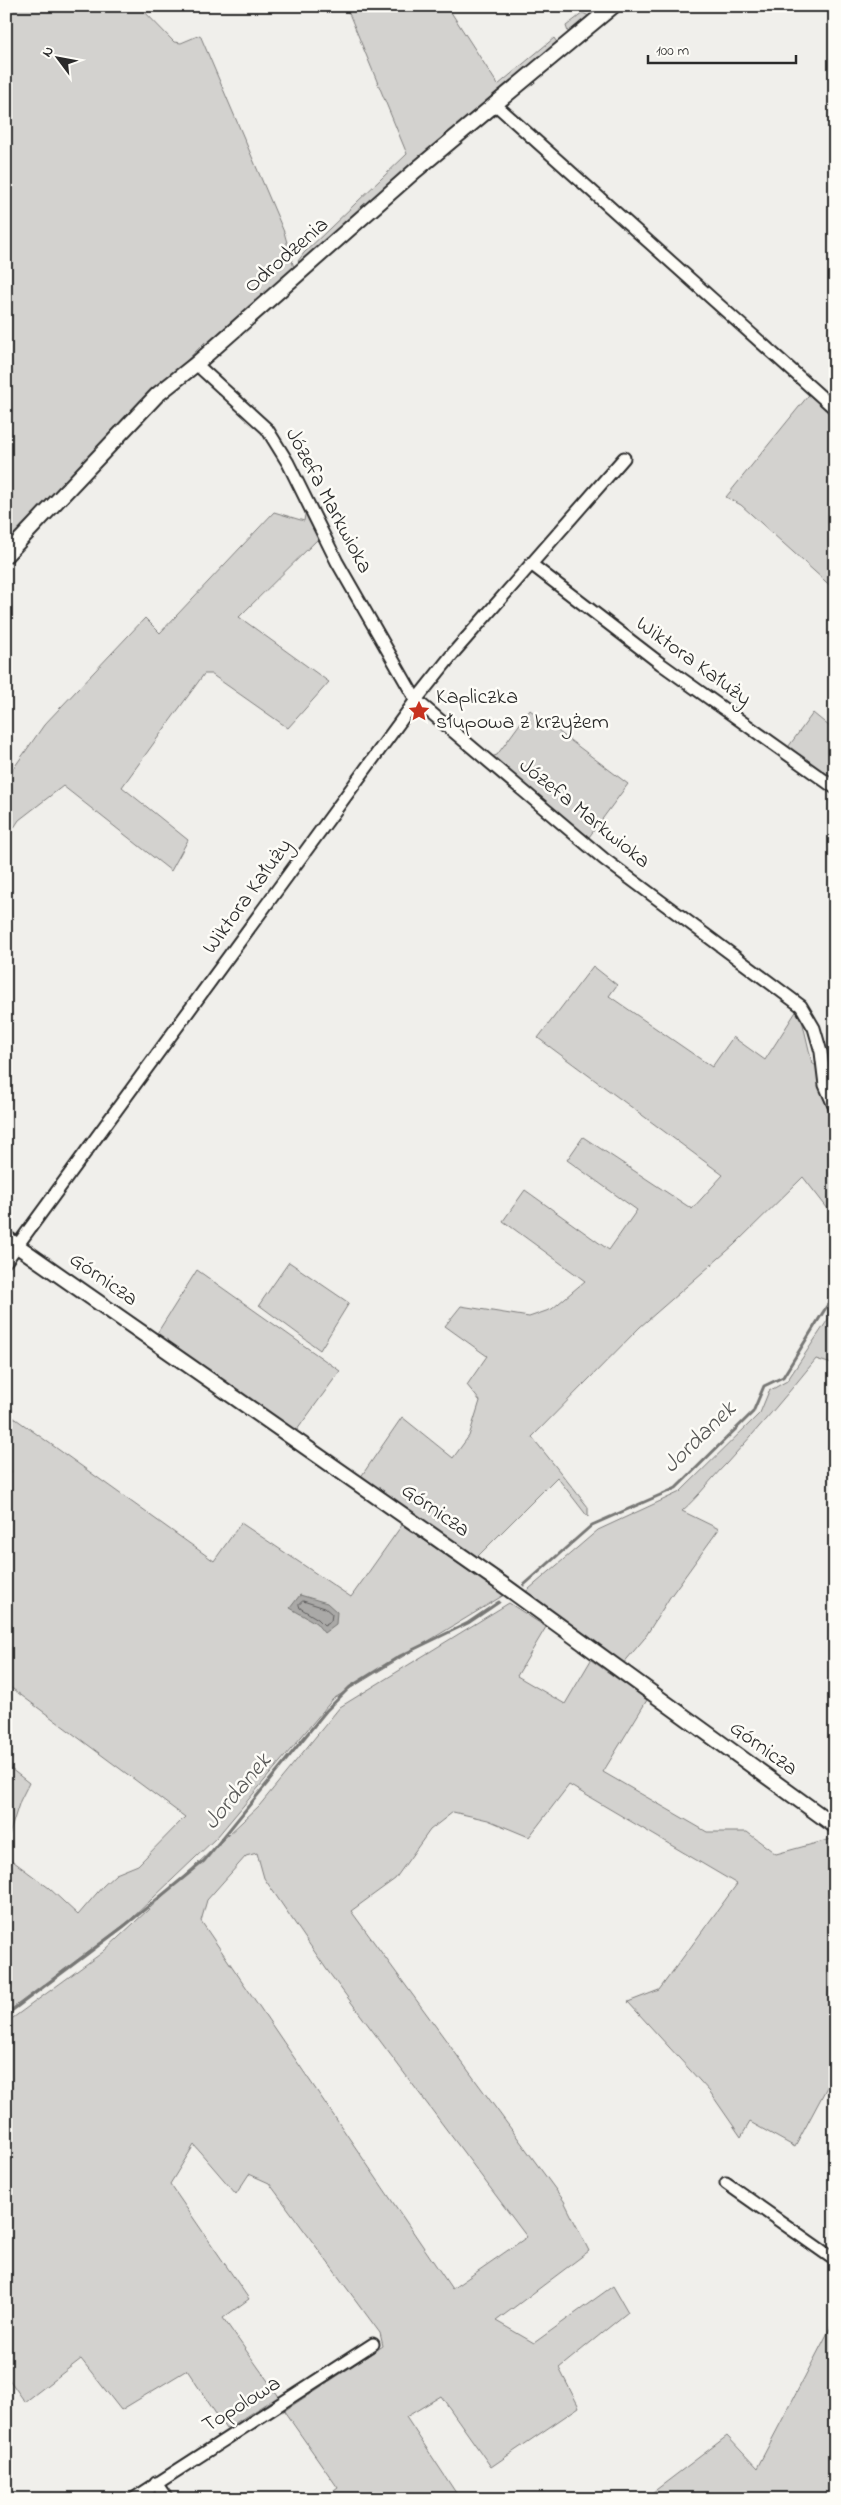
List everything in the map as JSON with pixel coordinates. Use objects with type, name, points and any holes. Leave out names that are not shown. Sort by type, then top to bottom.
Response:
[{"type":"street","name":"Odrodzenia","points":[[6,555],[157,395],[196,364],[416,170],[613,6]]},
{"type":"street","points":[[496,105],[835,409]]},
{"type":"street","name":"Józefa Markwioka","points":[[196,364],[267,429],[288,462],[337,562],[416,700],[604,859],[801,1006],[814,1028],[821,1052],[825,1085],[835,1108]]},
{"type":"street","name":"Wiktora Kałuży","points":[[6,1261],[12,1242],[416,700],[455,651],[624,458]]},
{"type":"street","name":"Wiktora Kałuży","points":[[531,564],[660,664],[835,788]]},
{"type":"street","name":"Górnicza","points":[[12,1242],[502,1584],[835,1826]]},
{"type":"street","points":[[726,2182],[835,2260]]},
{"type":"street","name":"Topolowa","points":[[133,2499],[373,2344]]},
{"type":"street","points":[[156,2483],[166,2499]]},
{"type":"shaded area","points":[[6,6],[139,6],[174,42],[181,43],[200,35],[284,232],[294,268],[200,355],[205,342],[6,545]]},
{"type":"shaded area","points":[[346,6],[447,6],[498,85],[554,38],[558,44],[301,265],[298,261],[304,253],[407,154]]},
{"type":"shaded area","points":[[583,13],[589,16],[568,32],[566,26]]},
{"type":"shaded area","points":[[812,391],[835,412],[835,491],[831,495],[835,498],[835,590],[741,505],[726,497]]},
{"type":"shaded area","points":[[306,508],[321,536],[239,617],[329,682],[288,728],[211,674],[204,674],[122,787],[188,840],[171,871],[63,786],[19,820],[6,840],[6,779],[44,725],[145,618],[160,633],[274,512],[304,521]]},
{"type":"shaded area","points":[[530,710],[628,784],[589,837],[491,757],[497,755]]},
{"type":"shaded area","points":[[813,713],[835,731],[835,784],[786,750]]},
{"type":"shaded area","points":[[593,966],[617,985],[609,996],[712,1067],[733,1037],[765,1060],[799,1007],[812,1063],[819,1068],[819,1086],[835,1128],[835,1218],[803,1177],[734,1245],[640,1327],[532,1437],[588,1507],[588,1517],[557,1477],[474,1560],[358,1481],[402,1417],[453,1458],[469,1436],[480,1401],[467,1385],[487,1356],[445,1326],[461,1306],[529,1317],[552,1309],[585,1281],[503,1221],[525,1190],[609,1250],[637,1210],[567,1160],[583,1137],[692,1209],[723,1175],[538,1038]]},
{"type":"shaded area","points":[[835,1046],[835,1090],[828,1055]]},
{"type":"shaded area","points":[[289,1262],[349,1303],[320,1350],[259,1305]]},
{"type":"shaded area","points":[[197,1270],[340,1371],[294,1434],[156,1335]]},
{"type":"shaded area","points":[[835,1309],[835,1365],[816,1359],[749,1438],[682,1511],[719,1529],[670,1597],[644,1639],[622,1665],[522,1595],[598,1530],[680,1492],[760,1413],[769,1391],[787,1381]]},
{"type":"shaded area","points":[[6,1412],[214,1561],[241,1523],[351,1597],[402,1525],[504,1595],[333,1699],[217,1837],[129,1921],[6,2013],[6,1856],[49,1888],[78,1915],[116,1874],[138,1865],[185,1817],[6,1684],[6,1480],[12,1471],[6,1467]]},
{"type":"shaded area","points":[[509,1603],[546,1627],[517,1676],[565,1704],[591,1660],[647,1700],[603,1772],[707,1832],[747,1832],[776,1854],[835,1838],[835,2072],[795,2147],[750,2122],[741,2137],[710,2092],[628,2002],[659,1990],[737,1884],[569,1785],[529,1837],[488,1820],[453,1812],[430,1830],[395,1879],[351,1911],[564,2201],[589,2251],[496,2321],[534,2343],[613,2286],[628,2312],[559,2368],[579,2407],[491,2467],[441,2396],[406,2417],[460,2499],[323,2499],[338,2488],[284,2411],[383,2346],[380,2333],[269,2183],[249,2174],[236,2194],[194,2145],[170,2184],[249,2299],[223,2318],[280,2398],[278,2401],[270,2401],[226,2429],[187,2370],[121,2410],[81,2359],[25,2402],[6,2375],[6,2023],[103,1952],[259,1806],[340,1707]],"holes":[[[257,1853],[264,1878],[327,1970],[527,2237],[452,2289],[201,1921],[207,1900],[246,1856]]]},
{"type":"shaded area","points":[[6,1765],[29,1783],[20,1801],[6,1844]]},
{"type":"shaded area","points":[[835,2319],[835,2499],[644,2499],[727,2436],[757,2468]]},
{"type":"water","points":[[300,1595],[327,1603],[337,1612],[336,1624],[324,1633],[316,1623],[290,1608]]},
{"type":"waterway","name":"Jordanek","points":[[524,1585],[592,1525],[676,1488],[753,1412],[764,1386],[783,1377],[835,1293]]},
{"type":"waterway","name":"Jordanek","points":[[6,2015],[123,1927],[204,1861],[326,1711],[350,1687],[400,1656],[468,1623],[499,1602]]},
{"type":"place","name":"Kapliczka słupowa z krzyżem","points":[[419,711]]}]
